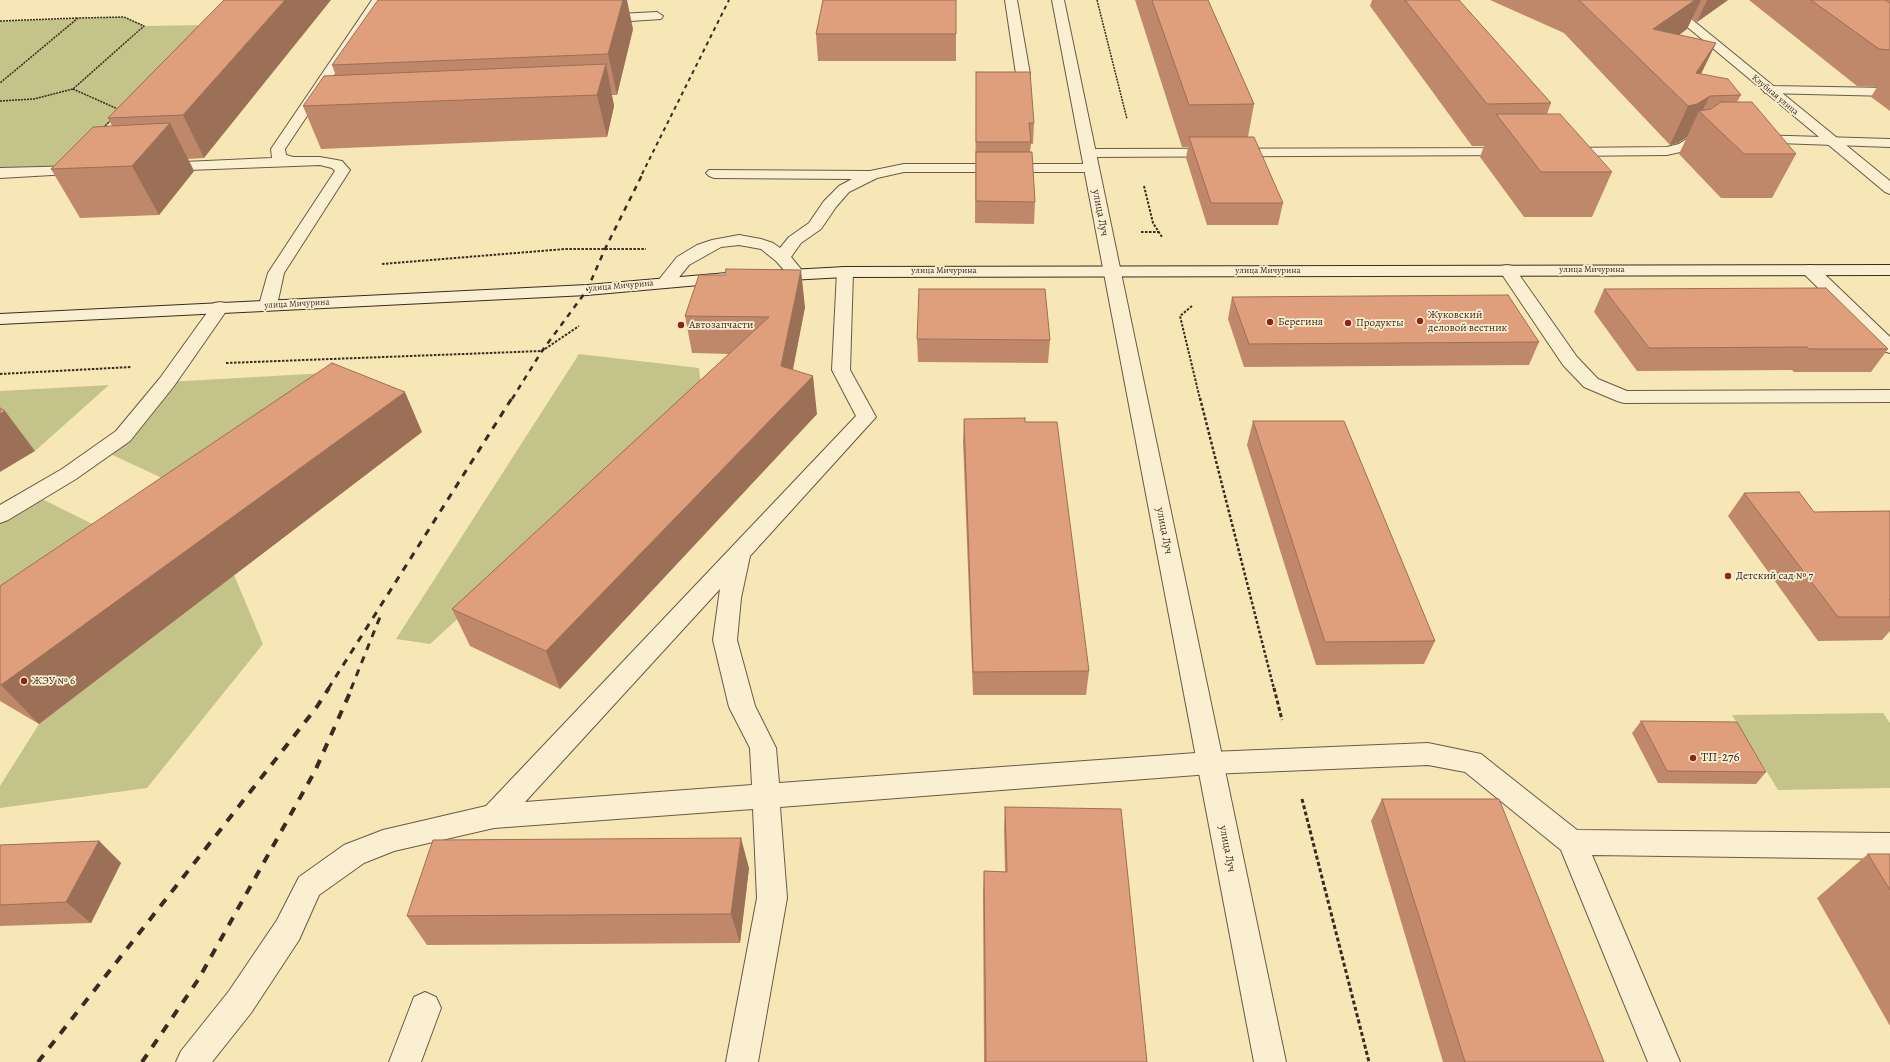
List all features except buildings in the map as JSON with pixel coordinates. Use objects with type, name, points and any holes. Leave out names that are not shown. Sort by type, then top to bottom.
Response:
[{"type":"street","points":[[293,161],[279,158],[278,148],[378,0]]},
{"type":"street","points":[[1011,0],[1023,74]]},
{"type":"street","name":"улица Луч","points":[[1058,0],[1270,1062]]},
{"type":"street","name":"Клубная улица","points":[[1661,0],[1890,189]]},
{"type":"street","points":[[586,19],[657,16]]},
{"type":"street","points":[[363,23],[378,24]]},
{"type":"street","points":[[1770,90],[1890,92]]},
{"type":"street","points":[[302,114],[318,113]]},
{"type":"street","points":[[1548,152],[1667,151],[1684,146],[1696,139],[1726,138]]},
{"type":"street","points":[[1741,139],[1833,143],[1890,143]]},
{"type":"street","points":[[714,173],[872,175],[904,168],[1090,161],[1135,153],[1524,152]]},
{"type":"street","points":[[150,167],[320,161],[337,164],[343,170],[276,273],[268,306]]},
{"type":"street","points":[[0,173],[94,170]]},
{"type":"street","points":[[782,257],[795,240],[815,226],[830,204],[844,189],[872,175]]},
{"type":"street","points":[[666,282],[683,261],[703,249],[718,242],[739,240],[755,242],[767,246],[782,257],[797,274]]},
{"type":"street","points":[[1507,270],[1570,361],[1591,383],[1624,398],[1890,396]]},
{"type":"street","points":[[1810,270],[1890,347]]},
{"type":"street","name":"улица Мичурина","points":[[0,319],[587,290],[666,282],[845,272],[1890,270]]},
{"type":"street","points":[[494,816],[866,417],[841,370],[845,272]]},
{"type":"street","points":[[0,515],[69,474],[123,436],[179,364],[220,307]]},
{"type":"street","points":[[739,554],[729,598],[725,640],[742,708],[763,748],[772,898],[742,1062]]},
{"type":"street","points":[[192,1062],[240,1002],[288,930],[309,886],[354,854],[386,842],[438,828],[494,816],[1210,763],[1428,754],[1472,762],[1572,842],[1664,1062]]},
{"type":"street","points":[[1572,842],[1890,846]]},
{"type":"street","points":[[405,1062],[425,1008]]},
{"type":"path","points":[[1097,0],[1153,223],[1163,238]]},
{"type":"path","points":[[0,21],[124,17],[144,26],[73,89],[34,99],[0,101]]},
{"type":"path","points":[[0,83],[78,18]]},
{"type":"path","points":[[73,89],[121,110]]},
{"type":"path","points":[[1194,305],[1180,316],[1184,336],[1370,1062]]},
{"type":"path","points":[[0,374],[179,364],[542,351],[580,325]]},
{"type":"shaded area","points":[[124,17],[144,26],[207,25],[62,171],[0,173],[0,21]]},
{"type":"shaded area","points":[[579,354],[699,368],[702,396],[430,644],[396,639]]},
{"type":"shaded area","points":[[345,372],[211,501],[102,450],[167,382]]},
{"type":"shaded area","points":[[109,385],[35,451],[0,433],[0,391]]},
{"type":"shaded area","points":[[34,495],[143,549],[0,650],[0,515]]},
{"type":"shaded area","points":[[234,575],[263,644],[147,788],[0,808],[0,786],[39,724]]},
{"type":"shaded area","points":[[1883,713],[1890,723],[1890,788],[1778,790],[1732,715]]},
{"type":"railway","points":[[642,174],[729,0]]},
{"type":"railway","points":[[512,399],[542,351],[587,290],[605,249],[643,173]]},
{"type":"railway","points":[[328,689],[512,398]]},
{"type":"railway","points":[[351,689],[382,612]]},
{"type":"railway","points":[[38,1062],[316,708],[329,688]]},
{"type":"railway","points":[[142,1062],[198,980],[315,771],[352,688]]},
{"type":"place","name":"Жуковский деловой вестник","points":[[1420,321]]},
{"type":"place","name":"Берегиня","points":[[1270,322]]},
{"type":"place","name":"Продукты","points":[[1348,323]]},
{"type":"place","name":"Автозапчасти","points":[[681,325]]},
{"type":"place","name":"Детский сад № 7","points":[[1728,576]]},
{"type":"place","name":"ЖЭУ № 6","points":[[24,681]]},
{"type":"place","name":"ТП-276","points":[[1693,758]]}]
